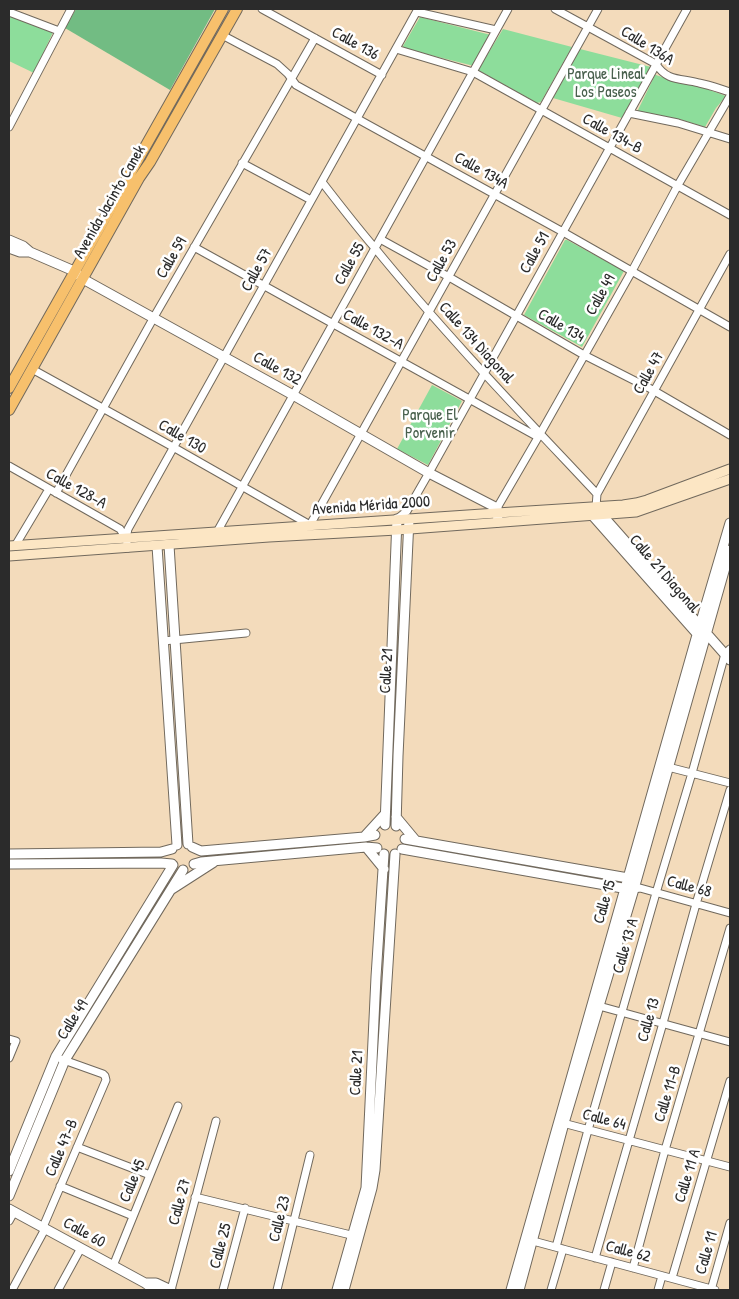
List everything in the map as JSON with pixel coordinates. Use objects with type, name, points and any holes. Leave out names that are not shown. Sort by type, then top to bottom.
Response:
[{"type":"main road","name":"Avenida Jacinto Canek","points":[[9,410],[83,279],[94,248],[224,9]]},
{"type":"main road","name":"Avenida Jacinto Canek","points":[[9,388],[74,271],[94,248],[150,162],[237,9]]},
{"type":"main road","points":[[48,317],[58,323]]},
{"type":"main road","name":"Avenida Mérida 2000","points":[[9,556],[169,545],[311,530],[397,519],[408,515],[594,512],[636,503],[730,469]]},
{"type":"main road","name":"Avenida Mérida 2000","points":[[594,512],[602,515],[636,512],[728,482]]},
{"type":"main road","name":"Avenida Mérida 2000","points":[[12,546],[217,532],[397,530],[497,514]]},
{"type":"street","points":[[9,127],[71,9]]},
{"type":"street","name":"Calle 136","points":[[262,9],[382,75]]},
{"type":"street","name":"Calle 55","points":[[217,532],[508,9]]},
{"type":"street","name":"Calle 136A","points":[[556,9],[656,64],[660,71],[674,79],[698,82],[730,94]]},
{"type":"street","name":"Calle 53","points":[[311,530],[362,434],[598,9]]},
{"type":"street","name":"Calle 51","points":[[408,515],[484,373],[687,9]]},
{"type":"street","points":[[417,10],[496,30]]},
{"type":"street","name":"Calle 57","points":[[126,538],[128,528],[417,10]]},
{"type":"street","points":[[9,12],[59,31]]},
{"type":"street","name":"Calle 134A","points":[[222,35],[277,64],[296,85],[495,194],[730,327]]},
{"type":"street","name":"Calle 59","points":[[56,493],[154,317],[315,38]]},
{"type":"street","name":"Calle 134-B","points":[[396,49],[472,72],[730,215]]},
{"type":"street","name":"Calle 49","points":[[497,514],[730,94]]},
{"type":"street","points":[[629,113],[678,123],[730,139]]},
{"type":"street","points":[[242,164],[312,200]]},
{"type":"street","name":"Calle 134 Diagonal","points":[[322,182],[375,248],[539,436],[597,494]]},
{"type":"street","name":"Calle 134","points":[[380,239],[584,355],[730,435]]},
{"type":"street","name":"Calle 132","points":[[9,240],[23,246],[30,252],[74,271],[83,279],[362,434],[497,514]]},
{"type":"street","name":"Calle 132-A","points":[[194,247],[470,400],[539,436]]},
{"type":"street","name":"Calle 132","points":[[9,248],[20,252],[30,252]]},
{"type":"street","name":"Calle 47","points":[[594,512],[597,494],[730,254]]},
{"type":"street","name":"Calle 130","points":[[32,369],[173,447],[311,530]]},
{"type":"street","name":"Calle 128-A","points":[[9,466],[120,529],[126,538]]},
{"type":"street","points":[[12,546],[49,489]]},
{"type":"street","name":"Calle 21 Diagonal","points":[[594,512],[702,633],[717,645],[729,651]]},
{"type":"street","name":"Calle 21","points":[[396,821],[409,529],[408,515]]},
{"type":"street","name":"Calle 21 Diagonal","points":[[602,515],[702,633]]},
{"type":"street","name":"Calle 21","points":[[385,825],[397,519]]},
{"type":"street","name":"Calle 15","points":[[511,1290],[668,767],[730,523]]},
{"type":"street","points":[[126,538],[128,548]]},
{"type":"street","points":[[169,545],[187,833],[190,846],[195,850],[196,858],[194,864]]},
{"type":"street","points":[[156,546],[175,843],[170,856],[173,864],[178,869],[183,870],[194,864],[216,860],[366,847],[381,851],[413,851],[515,869],[632,886]]},
{"type":"street","name":"Calle 15","points":[[519,1290],[533,1241],[561,1123],[599,1006],[702,633],[730,550]]},
{"type":"street","points":[[163,641],[246,633]]},
{"type":"street","name":"Calle 13 A","points":[[551,1290],[588,1130],[656,892],[729,651]]},
{"type":"street","points":[[391,679],[402,680]]},
{"type":"street","points":[[668,767],[730,783]]},
{"type":"street","name":"Calle 13","points":[[595,1258],[730,790]]},
{"type":"street","points":[[364,837],[385,814]]},
{"type":"street","points":[[381,851],[375,840],[377,831],[385,825],[396,821]]},
{"type":"street","points":[[396,821],[405,839],[398,852]]},
{"type":"street","points":[[396,821],[416,841]]},
{"type":"street","points":[[187,833],[196,842],[211,850]]},
{"type":"street","points":[[9,854],[161,852],[175,843],[184,844],[201,851],[375,835]]},
{"type":"street","points":[[405,839],[518,859],[632,886]]},
{"type":"street","points":[[161,852],[175,843]]},
{"type":"street","points":[[285,844],[286,854]]},
{"type":"street","points":[[366,847],[384,869]]},
{"type":"street","name":"Calle 21","points":[[344,1290],[366,1188],[376,977],[384,869],[381,851]]},
{"type":"street","points":[[394,864],[413,851]]},
{"type":"street","name":"Calle 21","points":[[337,1290],[372,1188],[376,1170],[394,864],[398,852]]},
{"type":"street","points":[[42,854],[42,864]]},
{"type":"street","points":[[515,869],[518,859]]},
{"type":"street","points":[[170,890],[216,860]]},
{"type":"street","points":[[152,863],[160,870],[161,886]]},
{"type":"street","points":[[9,864],[173,864]]},
{"type":"street","name":"Calle 49","points":[[9,1196],[56,1056],[173,864]]},
{"type":"street","name":"Calle 49","points":[[9,1171],[65,1060],[183,870]]},
{"type":"street","name":"Calle 68","points":[[632,886],[730,913]]},
{"type":"street","name":"Calle 11-B","points":[[633,1268],[665,1150],[730,928]]},
{"type":"street","points":[[112,965],[120,972]]},
{"type":"street","points":[[376,977],[387,978]]},
{"type":"street","points":[[599,1006],[730,1042]]},
{"type":"street","points":[[9,1058],[12,1040]]},
{"type":"street","points":[[56,1056],[65,1060]]},
{"type":"street","name":"Calle 47-B","points":[[11,1290],[44,1228],[106,1080],[103,1074],[65,1060]]},
{"type":"street","name":"Calle 11 A","points":[[672,1278],[730,1081]]},
{"type":"street","points":[[372,1082],[381,1083]]},
{"type":"street","name":"Calle 45","points":[[113,1266],[178,1106]]},
{"type":"street","name":"Calle 27","points":[[171,1290],[216,1121]]},
{"type":"street","name":"Calle 64","points":[[561,1123],[730,1167]]},
{"type":"street","points":[[77,1147],[150,1176]]},
{"type":"street","name":"Calle 23","points":[[277,1290],[310,1155]]},
{"type":"street","points":[[60,1186],[133,1216]]},
{"type":"street","points":[[195,1197],[356,1236]]},
{"type":"street","name":"Calle 25","points":[[223,1290],[245,1208]]},
{"type":"street","points":[[9,1221],[11,1210]]},
{"type":"street","name":"Calle 60","points":[[11,1210],[154,1288],[171,1290]]},
{"type":"street","name":"Calle 11","points":[[712,1290],[730,1223]]},
{"type":"street","name":"Calle 62","points":[[533,1241],[712,1290]]},
{"type":"street","points":[[61,1289],[81,1248]]},
{"type":"street","points":[[604,1290],[612,1262]]},
{"type":"street","points":[[658,1290],[662,1276]]},
{"type":"green space","points":[[76,9],[215,9],[170,90],[65,28]]},
{"type":"green space","points":[[9,12],[54,30],[34,73],[9,61]]},
{"type":"green space","points":[[420,17],[491,35],[474,66],[403,48]]},
{"type":"green space","name":"Parque Lineal Los Paseos","points":[[503,29],[572,47],[541,102],[537,103],[478,70]]},
{"type":"green space","name":"Parque Lineal Los Paseos","points":[[580,49],[651,67],[622,118],[553,98]]},
{"type":"green space","name":"Parque Lineal Los Paseos","points":[[655,75],[696,85],[726,96],[716,108],[705,127],[679,119],[637,112]]},
{"type":"green space","points":[[565,240],[624,271],[582,347],[524,315]]},
{"type":"green space","name":"Parque El Porvenir","points":[[432,385],[462,401],[428,465],[397,449]]}]
